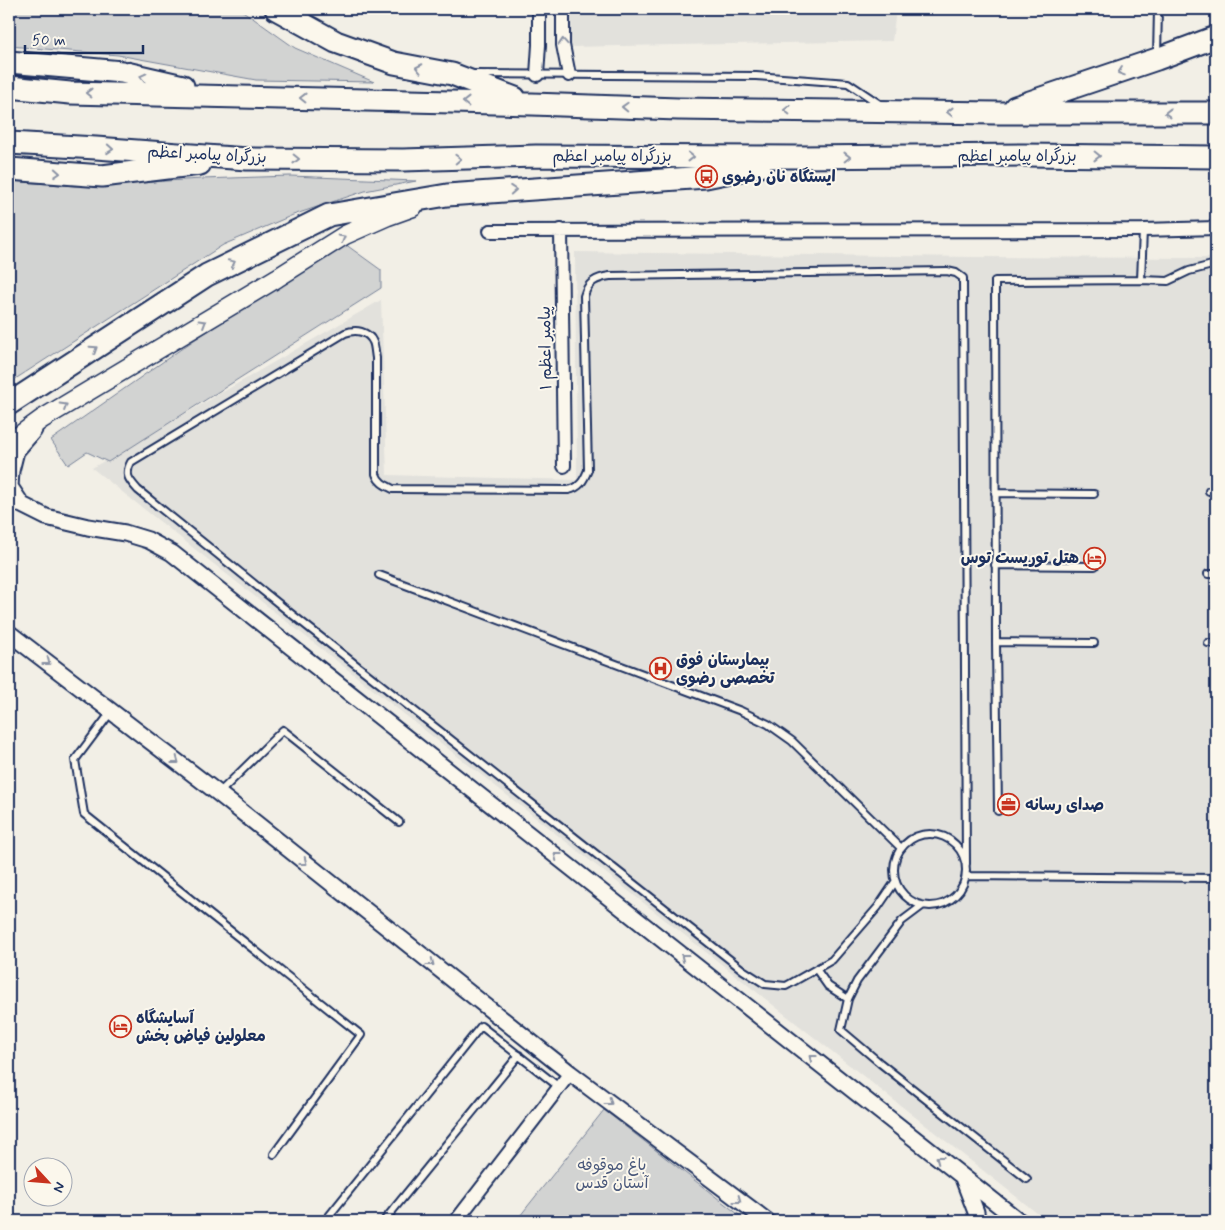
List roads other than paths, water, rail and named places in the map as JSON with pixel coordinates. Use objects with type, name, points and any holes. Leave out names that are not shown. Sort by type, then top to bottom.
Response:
[{"type":"highway","points":[[276,9],[336,42],[394,63],[452,74],[532,104]]},
{"type":"highway","points":[[998,113],[1158,59],[1216,37]]},
{"type":"highway","points":[[9,62],[122,72],[225,96]]},
{"type":"highway","points":[[9,87],[70,93],[678,109],[998,113],[1216,113]]},
{"type":"highway","name":"بزرگراه پیامبر اعظم","points":[[9,143],[247,159],[403,160],[536,156],[799,157],[1023,155],[1216,157]]},
{"type":"highway","points":[[9,404],[208,275],[329,215],[447,195],[706,177],[799,157]]},
{"type":"highway","points":[[9,169],[102,176],[247,159]]},
{"type":"main road","points":[[9,443],[42,419],[345,236],[388,216],[447,195]]},
{"type":"street","points":[[537,75],[540,45],[538,9]]},
{"type":"street","points":[[563,9],[563,45],[569,75]]},
{"type":"street","points":[[490,231],[1142,230],[1216,228]]},
{"type":"street","name":"پیامبر اعظم ۱","points":[[561,230],[564,466]]},
{"type":"street","points":[[42,419],[16,451],[11,471],[10,488],[15,503],[46,517],[125,533],[148,540],[172,553],[1019,1221]]},
{"type":"street","points":[[9,633],[218,794],[570,1073],[766,1221]]},
{"type":"street","points":[[456,1221],[570,1073]]},
{"type":"street","points":[[963,1177],[976,1212],[977,1221]]},
{"type":"lane","points":[[1158,9],[1158,59]]},
{"type":"lane","points":[[452,74],[756,76],[848,83],[892,111]]},
{"type":"lane","points":[[1141,280],[1142,230]]},
{"type":"lane","points":[[998,811],[995,565],[995,281],[1168,281],[1188,271],[1216,264]]},
{"type":"lane","points":[[896,882],[878,907],[832,960],[786,986],[765,984],[743,970],[288,612],[138,490],[129,480],[128,468],[131,462],[352,330],[362,332],[373,342],[376,358],[376,474],[378,480],[384,485],[393,489],[574,489],[581,484],[588,470],[584,296],[591,282],[599,277],[947,271],[956,273],[963,278],[966,864],[966,876],[962,887],[955,897],[945,904],[934,907],[922,906],[911,901],[901,893],[893,870],[895,859],[901,848],[910,840],[921,835],[933,834],[944,837],[954,843],[962,852],[966,864]]},
{"type":"lane","points":[[995,493],[1094,494]]},
{"type":"lane","points":[[995,565],[1095,566]]},
{"type":"lane","points":[[1208,574],[1216,574]]},
{"type":"lane","points":[[379,575],[741,711],[768,724],[792,741],[901,848]]},
{"type":"lane","points":[[996,642],[1094,643]]},
{"type":"lane","points":[[1208,643],[1216,644]]},
{"type":"lane","points":[[111,711],[75,760],[84,814],[361,1035],[274,1154]]},
{"type":"lane","points":[[218,794],[283,730],[399,822]]},
{"type":"lane","points":[[966,876],[1216,878]]},
{"type":"lane","points":[[922,906],[902,921],[857,980],[848,999],[841,1030],[1027,1179]]},
{"type":"lane","points":[[816,969],[828,986],[848,999]]},
{"type":"lane","points":[[325,1221],[481,1026],[559,1086]]},
{"type":"lane","points":[[384,1221],[519,1055]]},
{"type":"place","name":"ایستگاه نان رضوی","points":[[706,177]]},
{"type":"place","name":"هتل توریست توس","points":[[1095,558]]},
{"type":"place","name":"بیمارستان فوق تخصصی رضوی","points":[[660,669]]},
{"type":"place","name":"صدای رسانه","points":[[1009,805]]},
{"type":"place","name":"آسایشگاه معلولین فیاض بخش","points":[[120,1027]]},
{"type":"park label","name":"باغ موقوفه آستان قدس","points":[[612,1174]]}]
